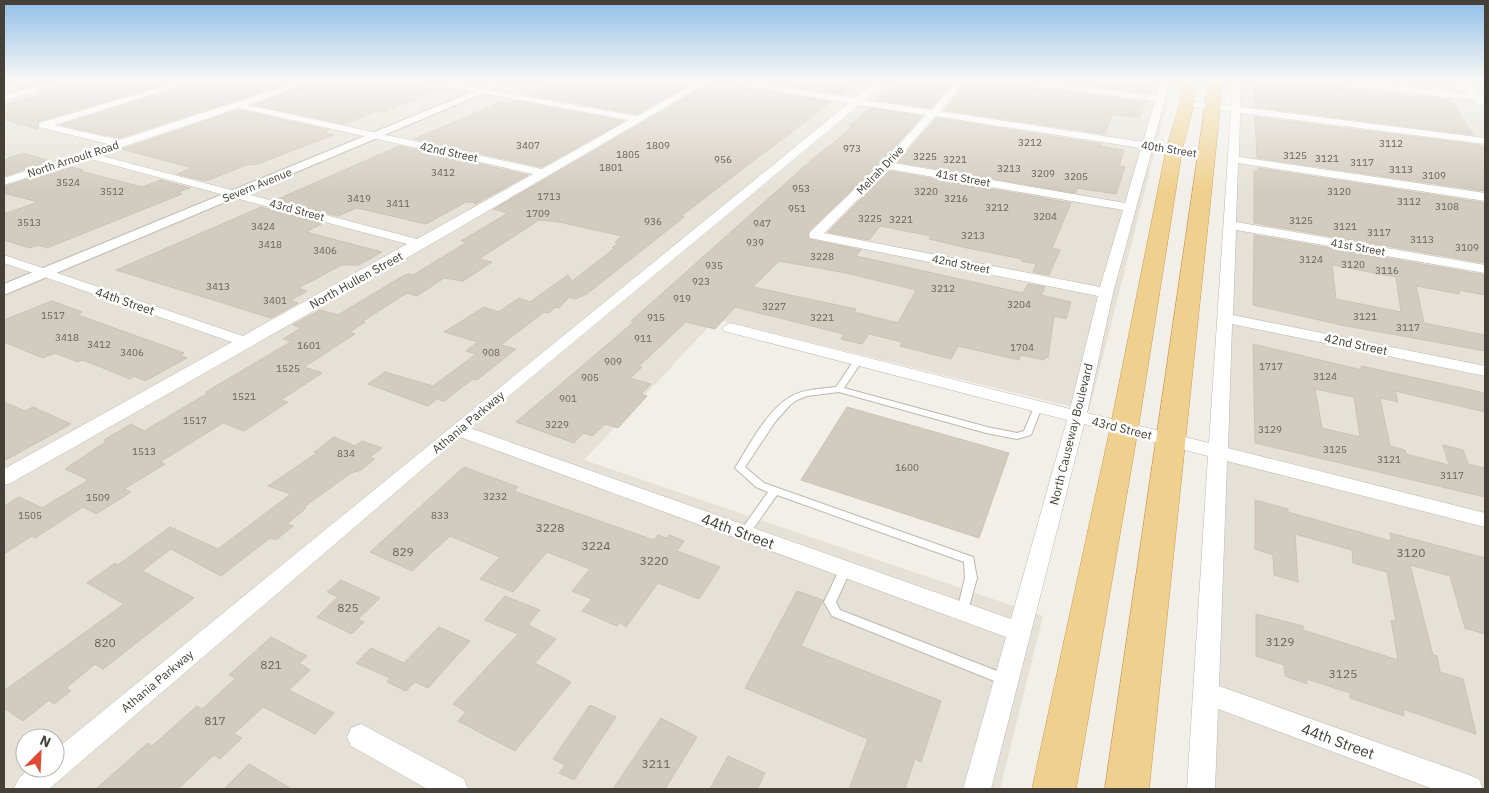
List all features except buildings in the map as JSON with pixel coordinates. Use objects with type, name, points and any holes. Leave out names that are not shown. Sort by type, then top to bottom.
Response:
[{"type":"highway","name":"North Causeway Boulevard","points":[[1054,789],[1124,428],[1161,148],[1179,117]]},
{"type":"highway","points":[[1127,789],[1171,440],[1219,157],[1214,117]]},
{"type":"street","points":[[70,117],[43,125],[121,144]]},
{"type":"street","name":"North Arnoult Road","points":[[4,182],[201,117]]},
{"type":"street","name":"42nd Street","points":[[291,117],[544,173]]},
{"type":"street","name":"Severn Avenue","points":[[4,290],[422,117]]},
{"type":"street","points":[[627,117],[639,119]]},
{"type":"street","name":"North Hullen Street","points":[[4,478],[421,244],[643,117]]},
{"type":"street","name":"Athania Parkway","points":[[65,758],[457,430],[839,117]]},
{"type":"street","name":"Melrah Drive","points":[[816,235],[886,165],[930,117]]},
{"type":"street","name":"40th Street","points":[[953,117],[1485,196]]},
{"type":"street","name":"North Causeway Boulevard","points":[[977,789],[1077,417],[1129,207],[1161,148],[1162,117]]},
{"type":"street","points":[[1201,789],[1231,225],[1219,157],[1231,117]]},
{"type":"street","points":[[1297,117],[1485,141]]},
{"type":"street","name":"43rd Street","points":[[87,155],[237,193],[421,244]]},
{"type":"street","name":"41st Street","points":[[886,165],[1129,207]]},
{"type":"street","name":"41st Street","points":[[1231,225],[1485,269]]},
{"type":"street","name":"42nd Street","points":[[816,235],[1106,294]]},
{"type":"street","name":"44th Street","points":[[4,259],[246,342]]},
{"type":"street","name":"42nd Street","points":[[1227,318],[1485,371]]},
{"type":"street","name":"43rd Street","points":[[730,328],[1485,520]]},
{"type":"street","name":"44th Street","points":[[457,430],[1019,632]]},
{"type":"street","name":"44th Street","points":[[1207,693],[1468,789]]},
{"type":"street","points":[[361,737],[454,789]]},
{"type":"street","name":"Athania Parkway","points":[[28,789],[41,778]]},
{"type":"lane","points":[[839,389],[858,361]]},
{"type":"lane","points":[[963,611],[971,578],[969,560],[760,484],[740,468],[783,405],[795,398],[839,389],[1016,436],[1028,433],[1038,407]]},
{"type":"lane","points":[[744,533],[775,490]]},
{"type":"lane","points":[[845,569],[830,602],[836,613],[1006,680]]},
{"type":"shaded area","points":[[4,117],[1164,117],[1089,411],[716,319],[584,460],[1043,616],[1000,789],[4,789]]},
{"type":"shaded area","points":[[1231,117],[1485,117],[1485,789],[1202,789]]}]
